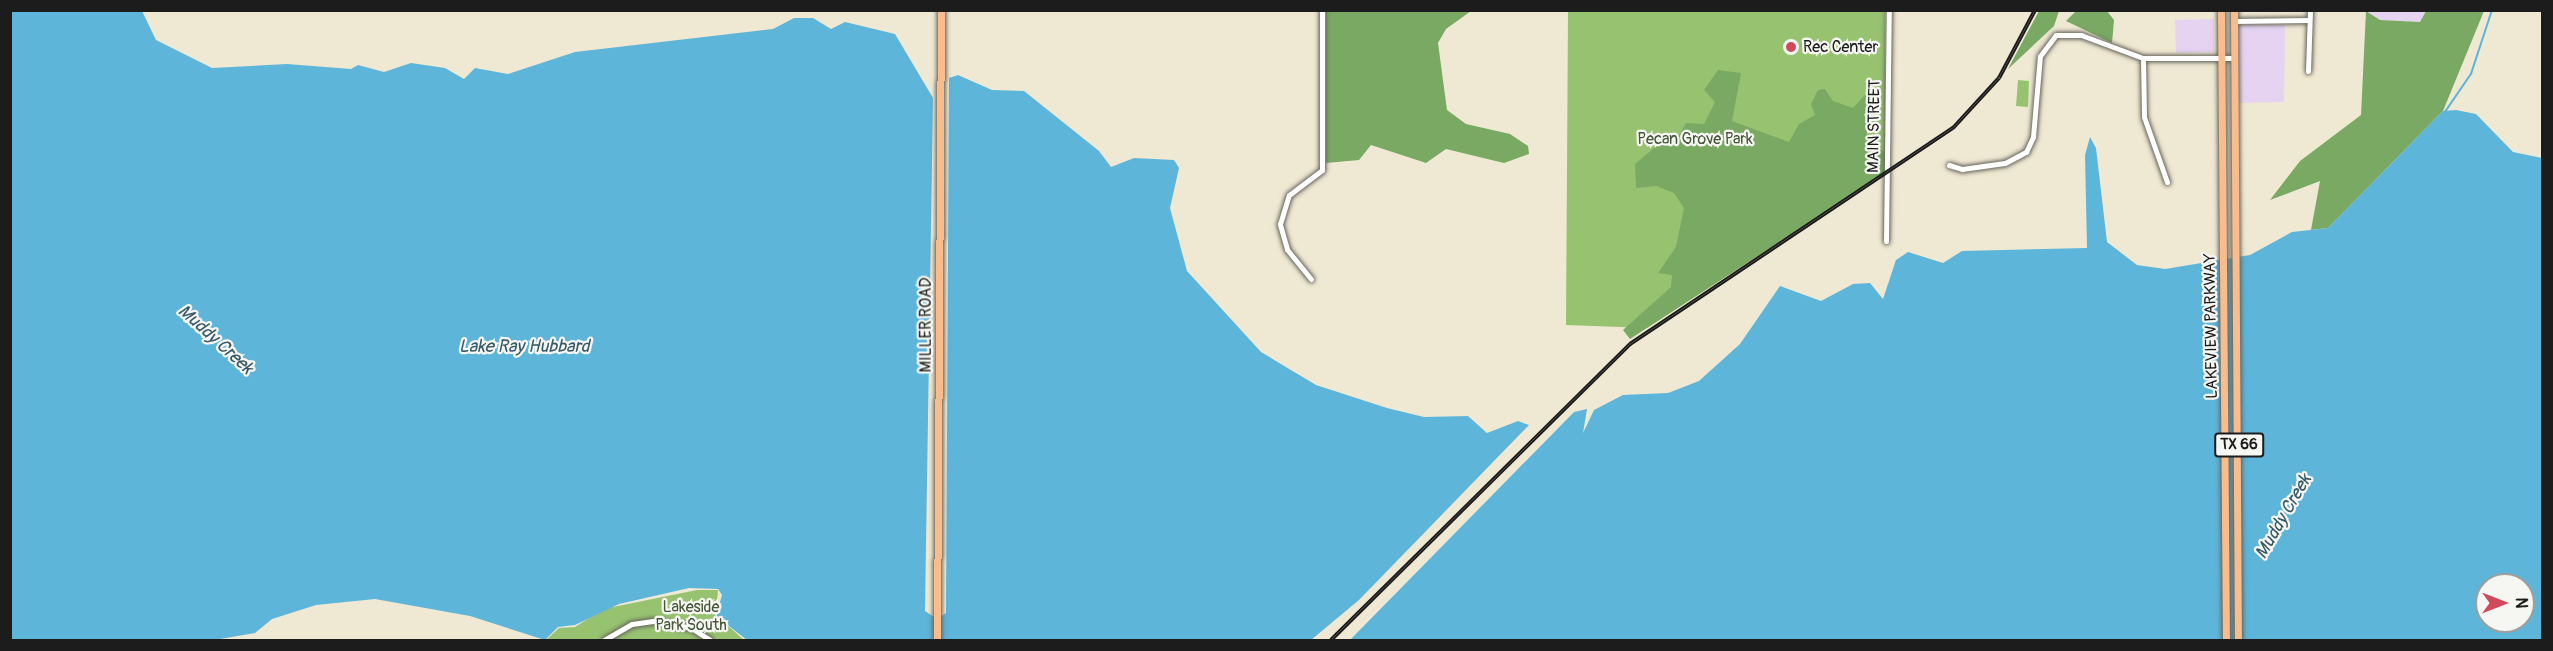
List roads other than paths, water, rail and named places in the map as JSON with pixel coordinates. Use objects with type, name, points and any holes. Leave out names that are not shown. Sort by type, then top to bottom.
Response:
[{"type":"main road","name":"MILLER ROAD","points":[[937,640],[941,10]]},
{"type":"main road","name":"LAKEVIEW PARKWAY","points":[[2221,10],[2226,640]]},
{"type":"main road","name":"LAKEVIEW PARKWAY","points":[[2234,10],[2233,173],[2238,640]]},
{"type":"main road","points":[[2221,138],[2226,167],[2233,173]]},
{"type":"street","points":[[1311,279],[1287,249],[1280,224],[1289,195],[1322,170],[1322,10]]},
{"type":"street","name":"MAIN STREET","points":[[1886,241],[1888,10]]},
{"type":"street","points":[[2308,71],[2310,10]]},
{"type":"street","points":[[2234,21],[2309,20]]},
{"type":"street","points":[[1949,165],[1962,169],[2004,163],[2026,152],[2033,137],[2040,56],[2050,39],[2074,34],[2143,58],[2233,58]]},
{"type":"street","points":[[2143,58],[2144,117],[2167,182]]},
{"type":"street","points":[[604,640],[633,624],[664,621],[691,628],[710,640]]},
{"type":"water","name":"Lake Ray Hubbard","points":[[10,11],[142,11],[156,40],[212,68],[287,64],[351,69],[358,65],[384,72],[411,63],[445,68],[464,79],[475,68],[508,74],[575,52],[773,29],[794,18],[813,18],[831,29],[845,22],[895,34],[933,98],[925,611],[937,619],[946,613],[949,78],[958,75],[992,90],[1024,91],[1099,151],[1111,167],[1134,158],[1174,160],[1179,168],[1170,208],[1187,271],[1261,352],[1316,385],[1387,408],[1424,417],[1468,416],[1487,433],[1518,421],[1529,425],[1359,600],[1311,640],[747,640],[716,616],[722,595],[718,589],[689,588],[619,604],[575,625],[558,627],[545,640],[470,616],[375,599],[316,605],[272,619],[255,633],[214,640],[11,640]]},
{"type":"water","name":"Muddy Creek","points":[[2456,110],[2476,114],[2513,152],[2542,158],[2542,640],[1350,640],[1574,412],[1587,409],[1583,433],[1594,410],[1623,395],[1668,393],[1699,381],[1740,344],[1780,286],[1821,301],[1853,284],[1870,283],[1883,299],[1896,260],[1908,252],[1943,263],[1962,251],[2087,248],[2085,155],[2090,137],[2096,148],[2107,242],[2137,265],[2165,269],[2250,255],[2292,232],[2328,228],[2443,111]]},
{"type":"waterway","points":[[2445,112],[2471,74],[2492,10]]},
{"type":"railway","points":[[1331,640],[1630,344],[1953,128],[1999,78],[2035,10]]},
{"type":"place","name":"Rec Center","points":[[1791,47]]},
{"type":"park label","name":"Pecan Grove Park","points":[[1695,139]]},
{"type":"park label","name":"Lakeside Park South","points":[[691,616]]}]
